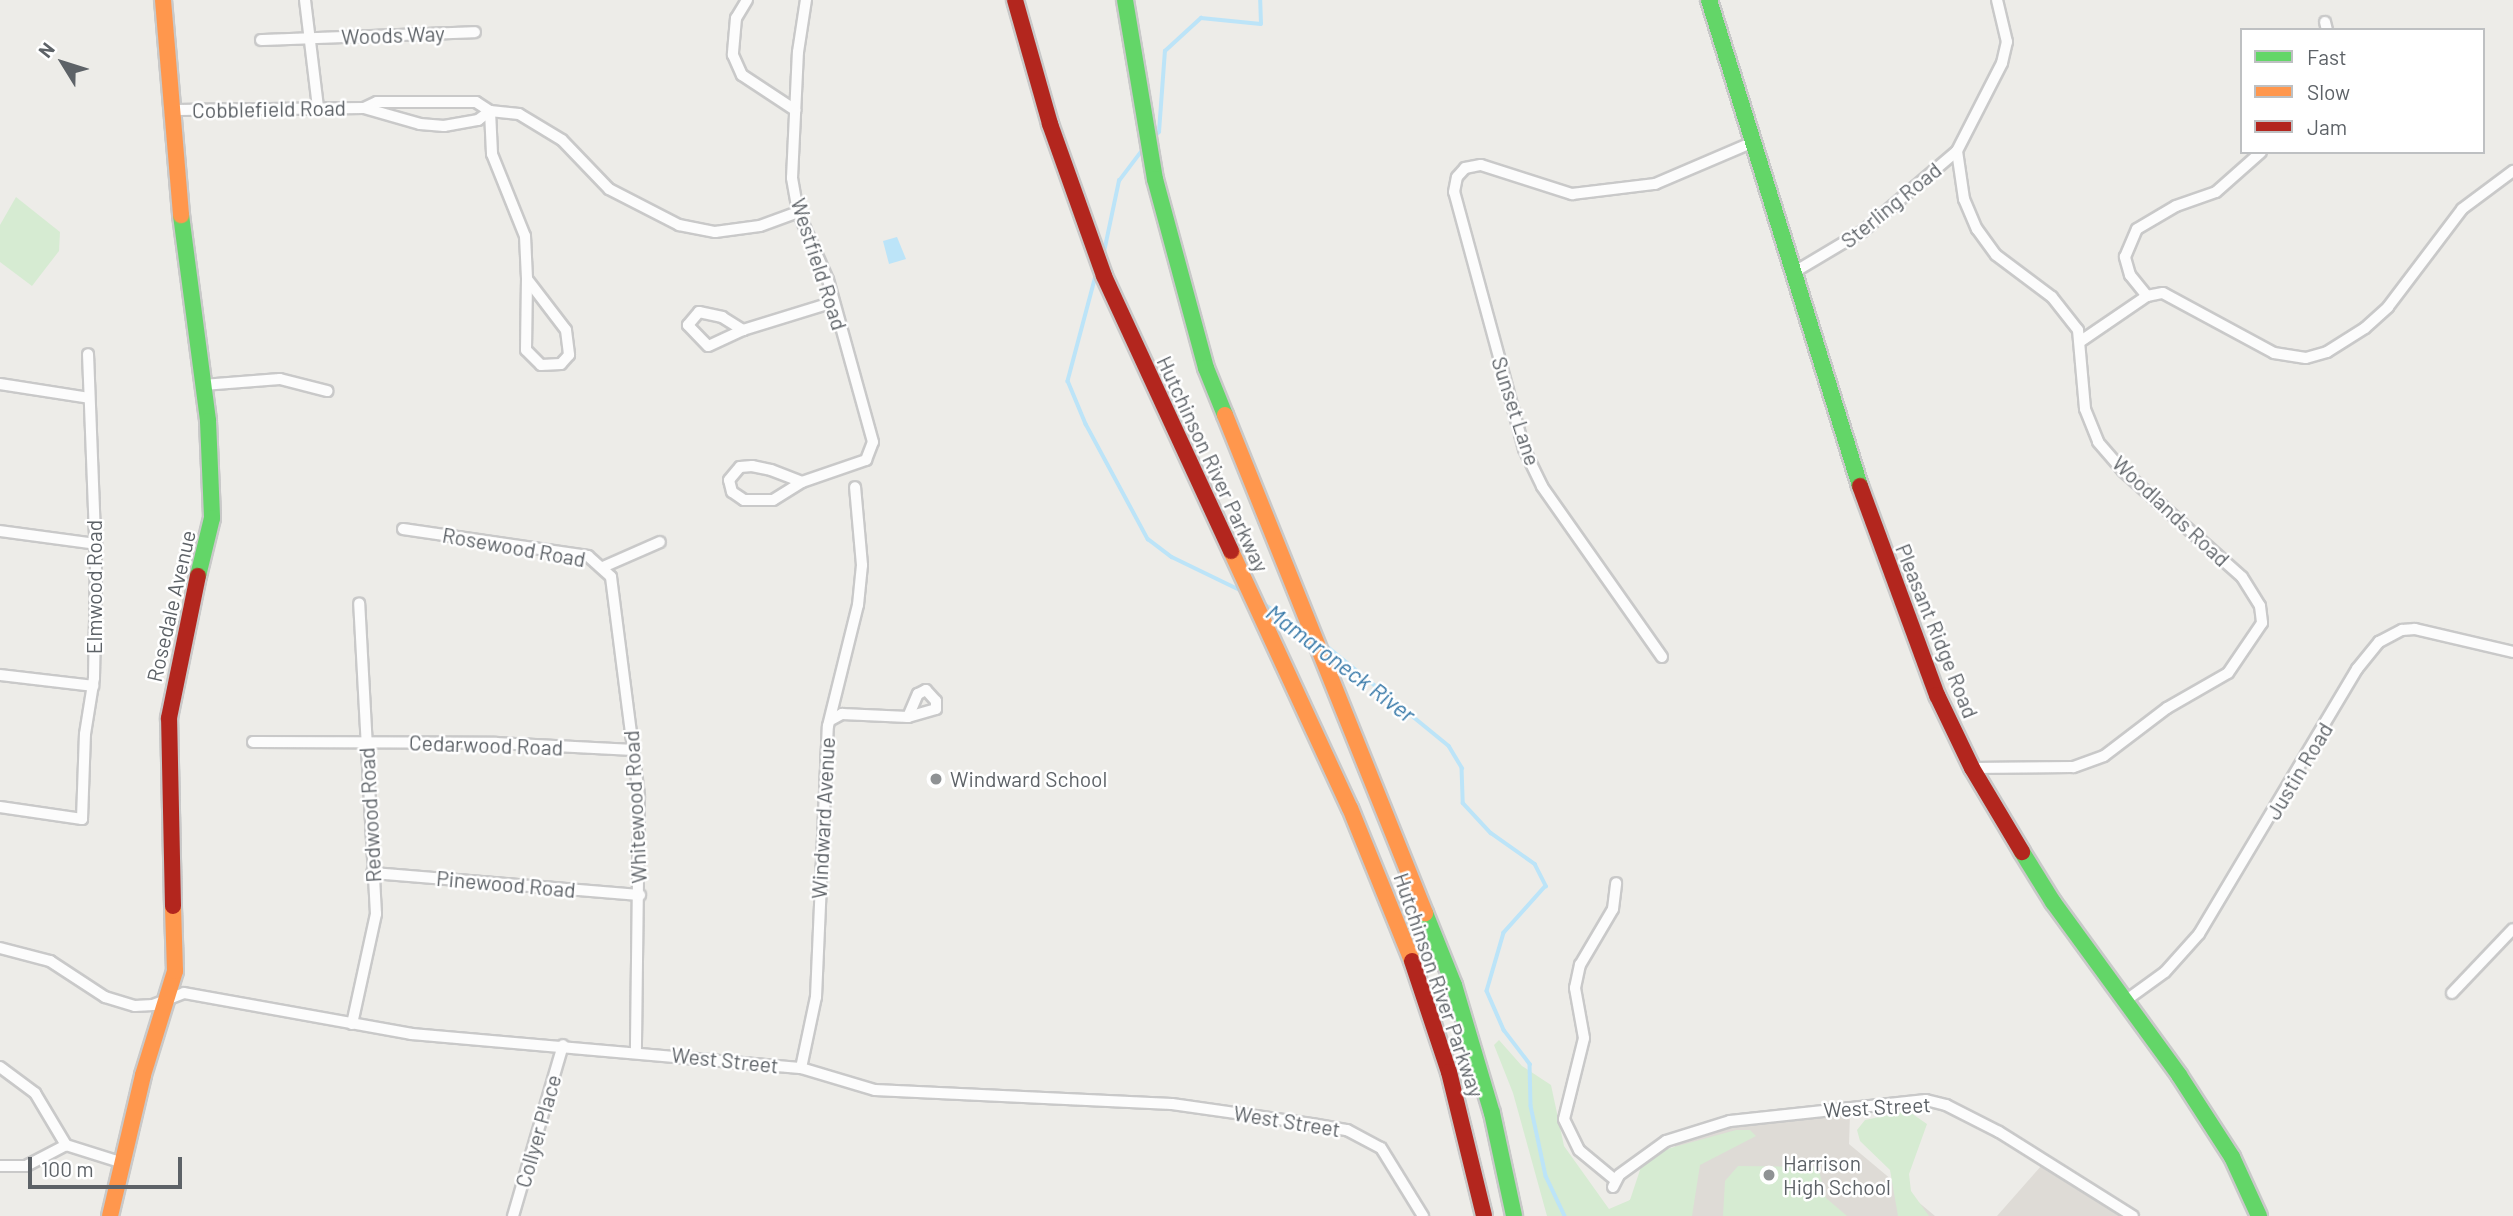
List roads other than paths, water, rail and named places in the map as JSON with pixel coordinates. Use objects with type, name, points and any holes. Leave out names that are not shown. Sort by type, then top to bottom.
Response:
[{"type":"main road","name":"Rosedale Avenue","points":[[110,1216],[144,1075],[175,971],[169,719],[173,682],[212,518],[203,385],[184,257],[175,110],[163,0]]},
{"type":"main road","name":"Hutchinson River Parkway","points":[[1015,0],[1086,230],[1112,293],[1350,807],[1405,941],[1449,1072],[1484,1216]]},
{"type":"main road","name":"Hutchinson River Parkway","points":[[1125,0],[1155,179],[1206,368],[1296,598],[1454,985],[1492,1113],[1514,1216]]},
{"type":"main road","name":"Pleasant Ridge Road","points":[[1709,0],[1791,274],[1872,524],[1937,695],[1972,768],[2053,902],[2232,1157],[2259,1216]]},
{"type":"street","points":[[305,0],[318,108]]},
{"type":"street","points":[[747,0],[736,18],[733,55],[741,75],[795,110]]},
{"type":"street","name":"Westfield Road","points":[[802,482],[848,470],[866,460],[873,442],[834,302],[798,212],[792,178],[795,110],[806,0]]},
{"type":"street","name":"Sterling Road","points":[[1791,274],[1863,231],[1957,151],[2002,63],[2007,42],[1997,0]]},
{"type":"street","name":"Woods Way","points":[[261,40],[475,32]]},
{"type":"street","name":"Cobblefield Road","points":[[364,108],[377,102],[476,102],[490,111],[519,114],[546,128],[609,189],[679,225],[715,232],[760,226],[798,212]]},
{"type":"street","name":"Cobblefield Road","points":[[175,110],[364,108],[444,126],[478,120],[490,111]]},
{"type":"street","points":[[490,111],[492,154],[526,236],[526,350],[541,365],[561,364],[571,345],[566,330],[527,279]]},
{"type":"street","name":"Sunset Lane","points":[[1662,656],[1542,485],[1524,449],[1454,192],[1457,177],[1465,168],[1499,167],[1554,191],[1600,192],[1655,184],[1751,144]]},
{"type":"street","points":[[1957,151],[1964,199],[1977,229],[1996,255],[2065,312],[2081,341],[2147,296],[2163,293],[2274,353],[2316,356],[2340,345],[2381,314],[2462,209],[2513,171]]},
{"type":"street","points":[[2147,296],[2130,275],[2125,257],[2137,229],[2176,206],[2216,192],[2259,154]]},
{"type":"street","points":[[743,330],[706,312],[694,314],[688,325],[710,347],[743,330],[834,302]]},
{"type":"street","name":"Woodlands Road","points":[[1972,768],[2073,767],[2104,756],[2167,708],[2228,673],[2262,623],[2260,606],[2242,577],[2123,471],[2098,442],[2085,409],[2081,341]]},
{"type":"street","name":"Elmwood Road","points":[[0,807],[82,819],[85,733],[93,686],[96,544],[88,354]]},
{"type":"street","points":[[203,385],[280,379],[327,391]]},
{"type":"street","points":[[0,384],[89,398]]},
{"type":"street","points":[[752,466],[802,482],[761,502],[732,492],[729,480],[740,467],[752,466]]},
{"type":"street","name":"Windward Avenue","points":[[801,1068],[816,997],[822,782],[831,720],[859,591],[859,500],[855,488]]},
{"type":"street","name":"Rosewood Road","points":[[403,529],[589,556],[603,567],[660,542]]},
{"type":"street","points":[[0,531],[96,544]]},
{"type":"street","name":"Whitewood Road","points":[[603,567],[611,577],[634,750],[640,895],[636,1050]]},
{"type":"street","name":"Redwood Road","points":[[352,1024],[376,914],[359,603]]},
{"type":"street","name":"Justin Road","points":[[2125,1001],[2165,972],[2199,934],[2357,669],[2379,642],[2402,630],[2415,629],[2513,652]]},
{"type":"street","points":[[0,675],[93,686]]},
{"type":"street","points":[[831,720],[842,714],[908,717]]},
{"type":"street","name":"Cedarwood Road","points":[[253,742],[366,741],[634,750]]},
{"type":"street","name":"Pinewood Road","points":[[372,873],[640,895]]},
{"type":"street","name":"West Street","points":[[1616,883],[1613,909],[1580,965],[1575,988],[1584,1038],[1564,1119],[1579,1150],[1613,1183],[1666,1141],[1730,1121],[1926,1100],[1945,1105],[1999,1132],[2133,1216]]},
{"type":"street","points":[[2452,993],[2513,929]]},
{"type":"street","name":"West Street","points":[[0,948],[50,961],[119,1002],[153,1005],[184,993],[411,1034],[636,1050],[801,1068],[875,1090],[1172,1104],[1347,1130],[1381,1148],[1423,1216]]},
{"type":"street","name":"Collyer Place","points":[[513,1216],[563,1045]]},
{"type":"street","points":[[0,1067],[35,1093],[66,1145],[123,1163]]},
{"type":"street","points":[[0,1166],[26,1166],[66,1145]]},
{"type":"water","points":[[897,237],[906,259],[889,264],[883,241]]},
{"type":"waterway","name":"Mamaroneck River","points":[[1154,137],[1159,132],[1165,51],[1201,18],[1261,24],[1260,0]]},
{"type":"waterway","name":"Mamaroneck River","points":[[1104,252],[1119,181],[1142,150]]},
{"type":"waterway","name":"Mamaroneck River","points":[[1096,276],[1068,381],[1086,424],[1148,539],[1172,557],[1242,591]]},
{"type":"waterway","name":"Mamaroneck River","points":[[1264,604],[1302,628]]},
{"type":"waterway","name":"Mamaroneck River","points":[[1328,647],[1449,746],[1462,768],[1463,803],[1491,833],[1535,864],[1546,886],[1504,933],[1487,991],[1504,1030],[1530,1064],[1531,1106],[1546,1176],[1565,1216]]},
{"type":"place","name":"Windward School","points":[[936,779]]},
{"type":"place","name":"Harrison High School","points":[[1769,1175]]}]
